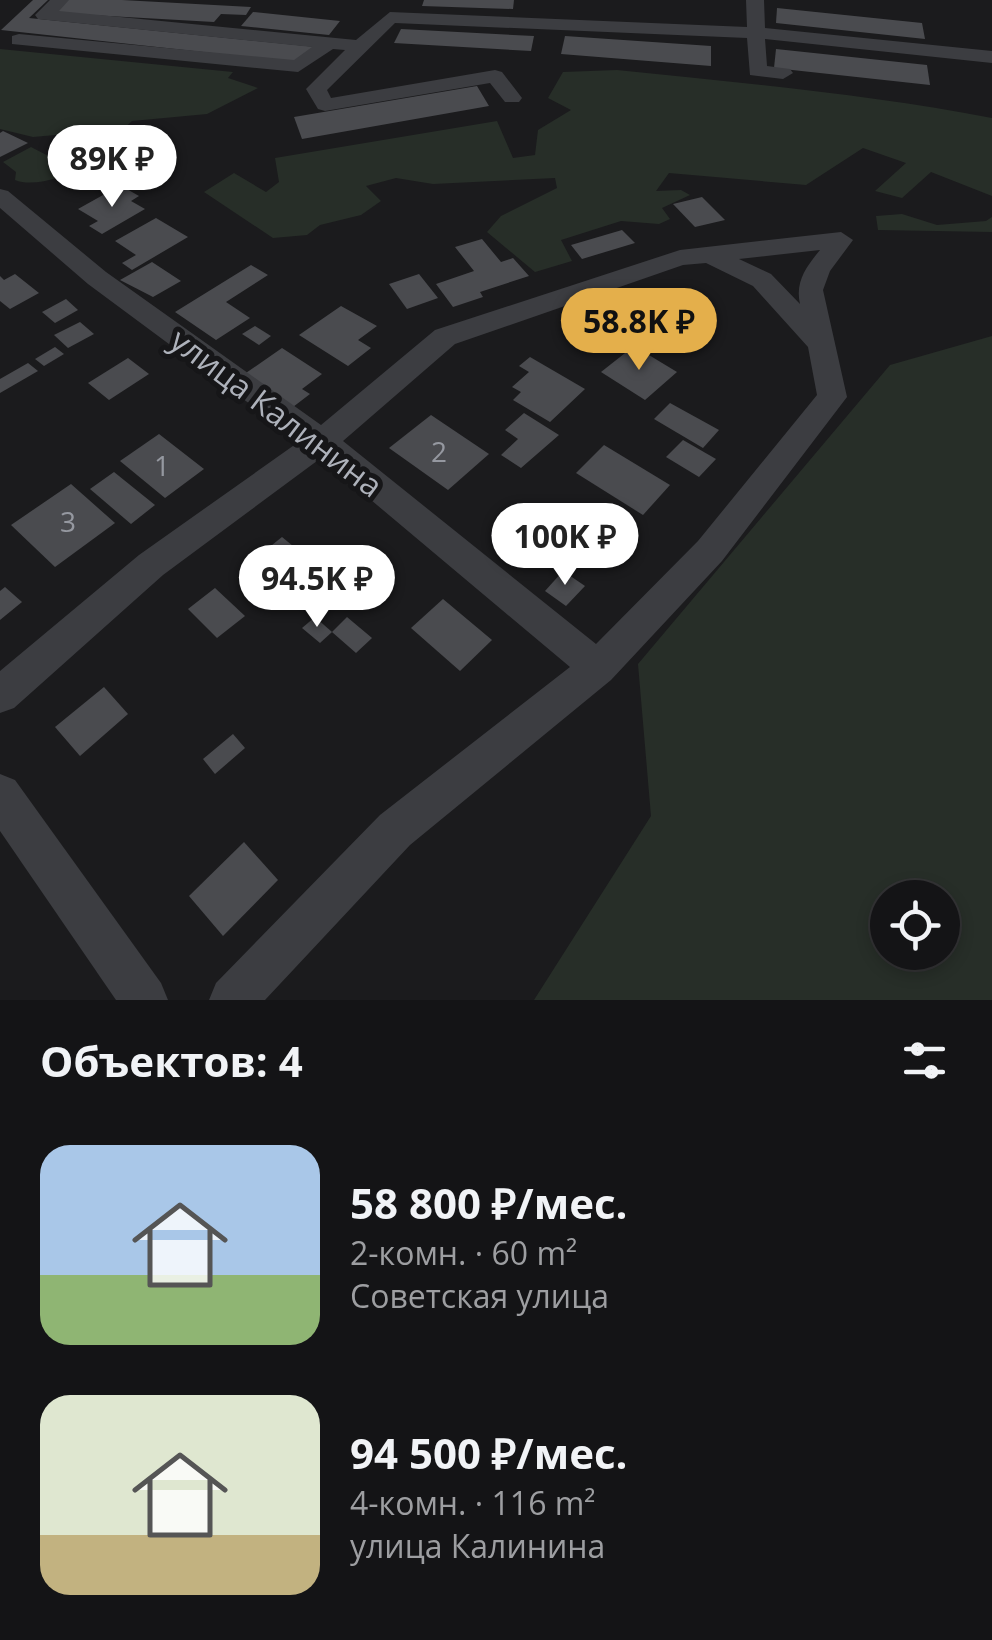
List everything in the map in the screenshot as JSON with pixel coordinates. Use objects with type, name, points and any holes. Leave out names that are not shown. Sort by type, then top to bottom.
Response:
[{"type":"street","points":[[60,0],[44,16],[360,46]]},
{"type":"street","points":[[755,0],[757,71],[783,72]]},
{"type":"street","points":[[512,98],[495,76],[325,105],[316,89],[390,16],[757,32],[992,58]]},
{"type":"street","points":[[19,40],[298,66],[329,43]]},
{"type":"street","name":"улица Калинина","points":[[0,196],[98,278],[322,441],[598,668]]},
{"type":"street","points":[[0,696],[151,565],[322,441],[445,337],[694,257],[841,240],[818,269],[810,290],[832,397],[710,551],[598,668],[394,830],[232,1000]]},
{"type":"street","points":[[694,257],[762,280],[818,341]]},
{"type":"street","points":[[0,796],[144,1000]]},
{"type":"shaded area","points":[[0,49],[233,72],[228,78],[258,88],[207,114],[132,121],[117,135],[145,138],[80,170],[29,183],[15,180],[16,172],[3,162],[31,147],[62,163],[88,149],[100,131],[33,137],[0,129]]},
{"type":"shaded area","points":[[617,70],[852,96],[992,118],[992,196],[931,172],[902,198],[875,191],[906,163],[863,148],[806,185],[669,173],[656,191],[681,190],[690,195],[662,208],[670,219],[659,224],[621,221],[561,240],[572,261],[535,272],[487,232],[501,216],[557,188],[555,178],[433,184],[396,178],[366,186],[381,201],[361,215],[320,225],[307,235],[273,238],[204,192],[234,173],[266,192],[279,182],[275,158],[497,121],[513,158],[535,155],[538,130],[571,110],[548,98],[563,72]]},
{"type":"shaded area","points":[[902,214],[937,225],[986,221],[992,217],[992,232],[878,230],[876,216]]},
{"type":"shaded area","points":[[992,336],[992,1000],[534,1000],[651,816],[638,664],[890,365]]},
{"type":"building","points":[[33,0],[48,0],[29,18],[316,47],[296,62],[1,30]]},
{"type":"building","points":[[68,0],[251,7],[246,15],[221,14],[214,22],[55,13]]},
{"type":"building","points":[[424,0],[514,0],[513,9],[422,6]]},
{"type":"building","points":[[777,8],[922,23],[925,39],[776,23]]},
{"type":"building","points":[[253,12],[340,21],[329,35],[241,26]]},
{"type":"building","points":[[401,29],[534,36],[531,51],[394,43]]},
{"type":"building","points":[[565,36],[711,46],[711,66],[561,54]]},
{"type":"building","points":[[776,49],[927,65],[930,85],[774,68]]},
{"type":"building","points":[[477,86],[489,106],[302,139],[294,117]]},
{"type":"building","points":[[3,131],[28,143],[0,157]]},
{"type":"building","points":[[125,188],[139,196],[131,201],[145,209],[102,234],[89,226],[98,221],[78,209],[112,190],[117,193]]},
{"type":"building","points":[[702,197],[725,220],[695,227],[673,204]]},
{"type":"building","points":[[156,218],[188,237],[132,270],[122,263],[136,255],[115,241]]},
{"type":"building","points":[[622,230],[635,243],[582,259],[571,245]]},
{"type":"building","points":[[482,239],[501,262],[513,258],[529,276],[480,292],[483,297],[453,307],[436,284],[474,271],[455,247]]},
{"type":"building","points":[[152,262],[181,281],[153,297],[120,280]]},
{"type":"building","points":[[251,265],[268,275],[226,302],[250,318],[216,340],[175,312]]},
{"type":"building","points":[[15,274],[39,293],[10,309],[0,301],[0,276],[4,280]]},
{"type":"building","points":[[419,274],[438,298],[407,309],[389,284]]},
{"type":"building","points":[[66,299],[78,310],[55,323],[42,312]]},
{"type":"building","points":[[341,306],[377,326],[358,340],[371,348],[348,366],[299,335]]},
{"type":"building","points":[[80,322],[94,334],[68,348],[54,335]]},
{"type":"building","points":[[255,326],[271,336],[259,345],[242,334]]},
{"type":"building","points":[[634,346],[677,372],[645,400],[601,372]]},
{"type":"building","points":[[55,347],[64,354],[44,366],[35,359]]},
{"type":"building","points":[[282,348],[322,374],[302,389],[310,394],[293,407],[243,375]]},
{"type":"building","points":[[530,357],[585,389],[550,422],[513,400],[521,392],[512,387],[529,372],[519,366]]},
{"type":"building","points":[[128,358],[149,374],[109,400],[88,383]]},
{"type":"building","points":[[28,363],[38,371],[0,393],[0,379]]},
{"type":"building","points":[[670,403],[719,430],[703,448],[654,419]]},
{"type":"building","points":[[524,413],[559,435],[521,468],[501,455],[518,439],[505,430]]},
{"type":"building","points":[[431,415],[489,454],[448,490],[389,448]]},
{"type":"building","points":[[159,434],[204,469],[165,498],[120,461]]},
{"type":"building","points":[[683,440],[716,459],[699,477],[666,457]]},
{"type":"building","points":[[604,445],[670,485],[643,515],[576,473]]},
{"type":"building","points":[[114,472],[155,505],[131,524],[90,489]]},
{"type":"building","points":[[71,484],[115,523],[55,567],[11,525]]},
{"type":"building","points":[[282,537],[321,569],[281,604],[241,570]]},
{"type":"building","points":[[563,571],[585,586],[566,606],[545,591]]},
{"type":"building","points":[[5,587],[22,602],[0,620],[0,591]]},
{"type":"building","points":[[215,588],[245,616],[217,638],[188,609]]},
{"type":"building","points":[[443,599],[492,640],[460,671],[411,628]]},
{"type":"building","points":[[315,617],[332,632],[320,643],[302,628]]},
{"type":"building","points":[[347,617],[372,638],[356,653],[332,632]]},
{"type":"building","points":[[104,687],[128,714],[80,756],[55,727]]},
{"type":"building","points":[[233,734],[245,748],[215,774],[203,759]]},
{"type":"building","points":[[244,842],[278,880],[223,936],[189,896]]}]
